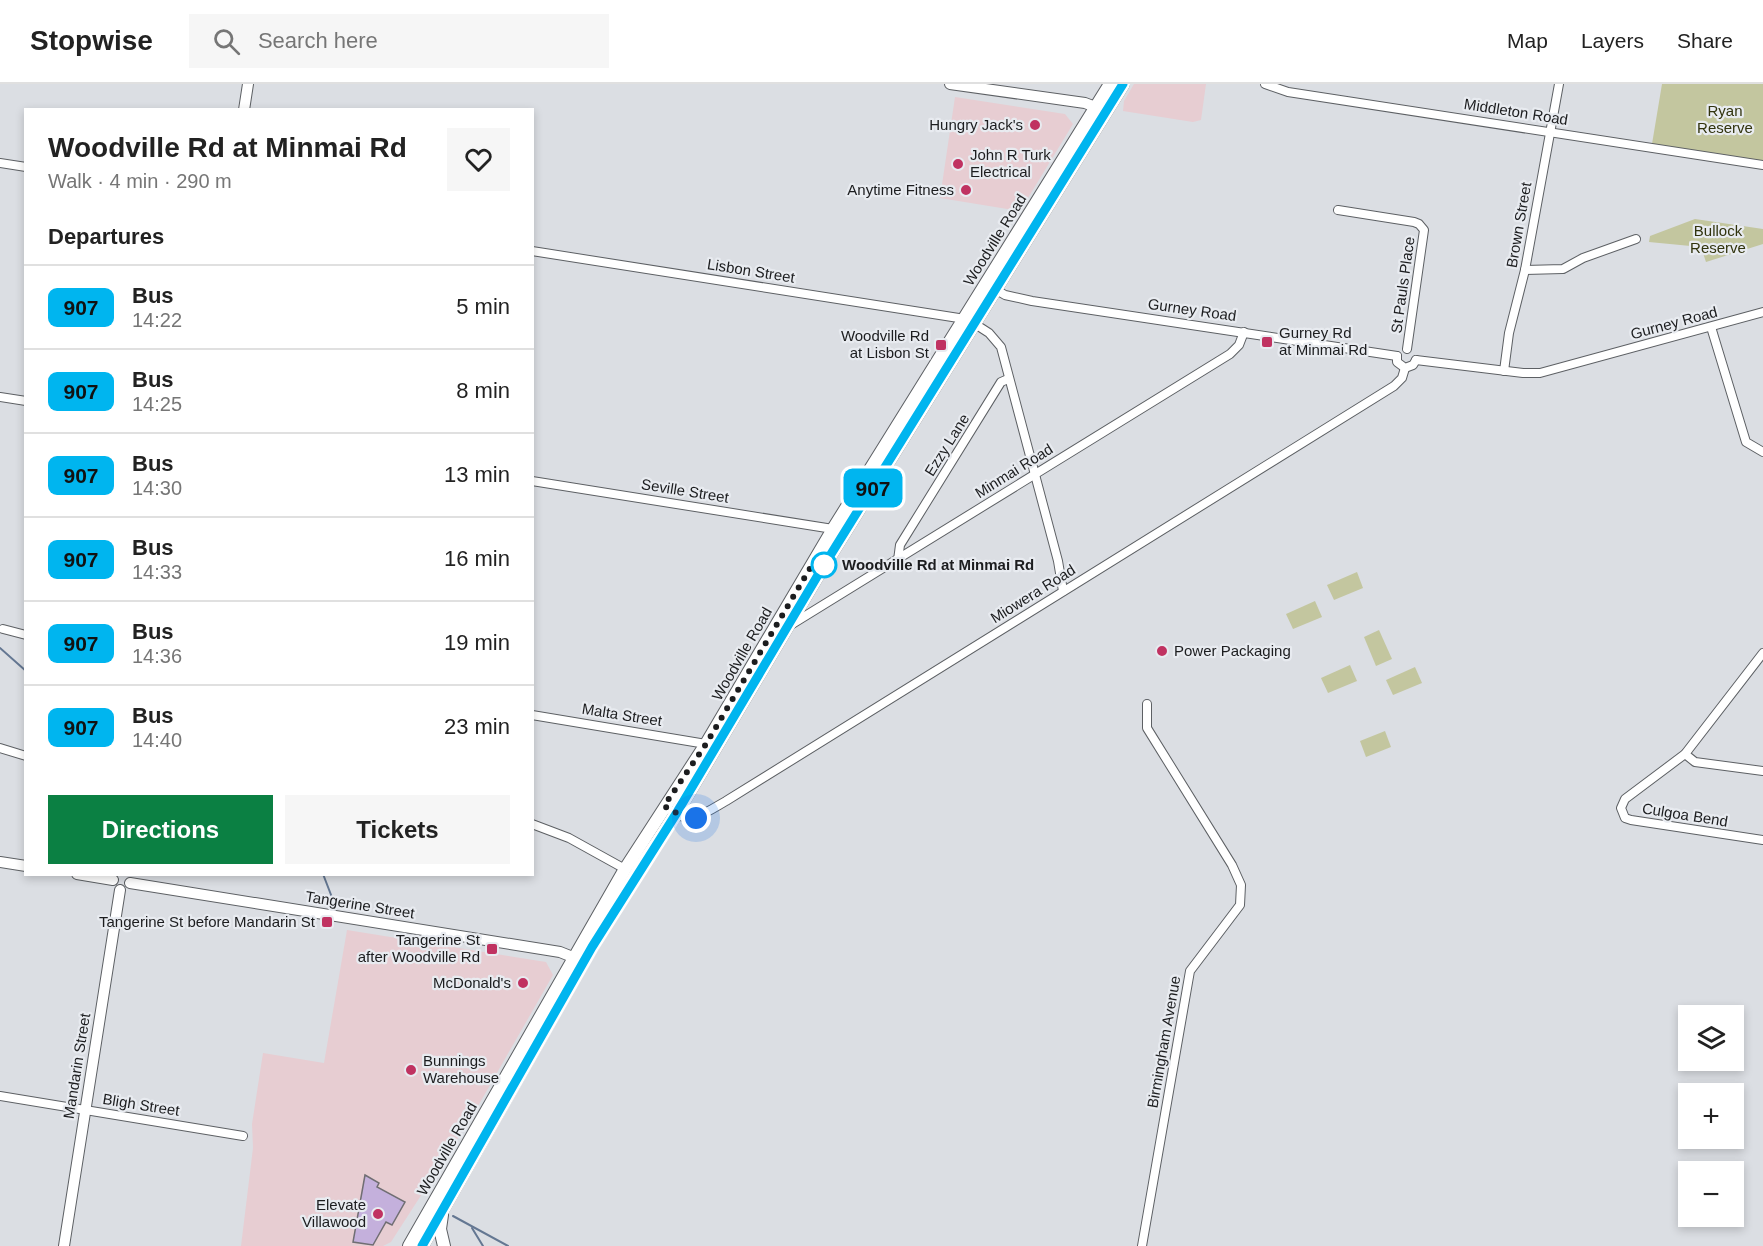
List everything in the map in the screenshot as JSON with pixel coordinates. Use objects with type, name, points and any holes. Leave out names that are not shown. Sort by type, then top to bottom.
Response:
[{"type":"main road","name":"Woodville Road","points":[[1101,109],[1110,84]]},
{"type":"main road","name":"Woodville Road","points":[[578,960],[676,814],[970,321],[1101,109],[1123,84]]},
{"type":"main road","name":"Woodville Road","points":[[409,1246],[437,1208],[578,960],[625,869],[706,744],[833,529],[970,321]]},
{"type":"main road","name":"Woodville Road","points":[[422,1246],[437,1208]]},
{"type":"main road","points":[[398,1246],[437,1208]]},
{"type":"main road","points":[[437,1208],[444,1246]]},
{"type":"street","points":[[244,108],[248,84]]},
{"type":"street","points":[[950,84],[1101,109]]},
{"type":"street","name":"Middleton Road","points":[[1265,84],[1288,92],[1763,165]]},
{"type":"street","name":"Brown Street","points":[[1504,371],[1509,333],[1525,270],[1559,84]]},
{"type":"street","points":[[0,163],[24,167]]},
{"type":"street","name":"St Pauls Place","points":[[1338,210],[1425,224],[1407,349]]},
{"type":"street","points":[[1525,270],[1563,269],[1583,258],[1636,239]]},
{"type":"street","name":"Lisbon Street","points":[[534,251],[970,321]]},
{"type":"street","name":"Gurney Road","points":[[991,287],[1005,295],[1032,301],[1397,356]]},
{"type":"street","name":"Gurney Road","points":[[1416,360],[1540,373],[1763,312]]},
{"type":"street","points":[[970,321],[989,333],[1001,347],[1064,591]]},
{"type":"street","points":[[1711,327],[1746,442],[1763,452]]},
{"type":"street","name":"Minmai Road","points":[[788,626],[1230,354],[1239,345],[1244,332]]},
{"type":"street","points":[[1407,349],[1414,354],[1416,360],[1413,365],[1405,368],[1397,362],[1397,356],[1400,351],[1407,349]]},
{"type":"street","name":"Miowera Road","points":[[676,814],[696,818],[706,812],[1394,386],[1402,378],[1405,368]]},
{"type":"street","name":"Ezzy Lane","points":[[898,560],[900,545],[1001,382],[1008,379]]},
{"type":"street","points":[[0,397],[24,401]]},
{"type":"street","name":"Seville Street","points":[[534,481],[833,529]]},
{"type":"street","points":[[3,629],[24,634]]},
{"type":"street","points":[[1763,653],[1684,754],[1695,762],[1763,771]]},
{"type":"street","name":"Birmingham Avenue","points":[[1142,1246],[1190,971],[1240,905],[1241,885],[1232,865],[1147,728],[1147,704]]},
{"type":"street","name":"Malta Street","points":[[534,715],[706,744]]},
{"type":"street","points":[[0,748],[24,755]]},
{"type":"street","name":"Culgoa Bend","points":[[1684,754],[1625,799],[1621,804],[1622,813],[1631,820],[1763,840]]},
{"type":"street","points":[[664,806],[676,814]]},
{"type":"street","points":[[534,825],[569,838],[625,869]]},
{"type":"street","points":[[0,862],[24,866]]},
{"type":"street","points":[[115,877],[115,887],[120,890],[127,888],[128,879]]},
{"type":"street","name":"Tangerine Street","points":[[128,879],[560,952],[578,960]]},
{"type":"street","name":"Mandarin Street","points":[[64,1246],[120,890]]},
{"type":"street","name":"Bligh Street","points":[[0,1096],[243,1136]]},
{"type":"shaded area","points":[[1134,84],[1206,84],[1201,120],[1193,122],[1123,111],[1124,101]]},
{"type":"shaded area","points":[[955,97],[1065,114],[1073,124],[1020,211],[940,198]]},
{"type":"shaded area","points":[[347,930],[546,962],[553,975],[474,1113],[391,1242],[383,1246],[241,1246],[253,1148],[252,1124],[263,1053],[324,1063]]},
{"type":"green space","name":"Ryan Reserve","points":[[1662,84],[1763,84],[1763,163],[1652,144]]},
{"type":"green space","name":"Bullock Reserve","points":[[1695,219],[1763,229],[1763,244],[1706,262],[1701,247],[1649,242],[1650,236]]},
{"type":"green space","points":[[1357,572],[1363,588],[1334,600],[1327,585]]},
{"type":"green space","points":[[1315,601],[1322,617],[1293,629],[1286,614]]},
{"type":"green space","points":[[1379,630],[1392,659],[1376,666],[1364,637]]},
{"type":"green space","points":[[1350,665],[1357,681],[1328,693],[1321,678]]},
{"type":"green space","points":[[1415,667],[1422,683],[1393,695],[1386,680]]},
{"type":"green space","points":[[1385,731],[1391,747],[1366,757],[1360,741]]},
{"type":"building","name":"Elevate Villawood","points":[[365,1175],[379,1183],[377,1187],[405,1202],[392,1225],[386,1222],[373,1245],[353,1242]]},
{"type":"waterway","points":[[0,648],[24,669]]},
{"type":"waterway","points":[[324,876],[333,900]]},
{"type":"waterway","points":[[453,1216],[508,1246]]},
{"type":"waterway","points":[[472,1228],[483,1246]]},
{"type":"bus line","name":"907","points":[[422,1246],[639,868],[676,814],[818,575],[1123,84]]},
{"type":"place","name":"Hungry Jack's","points":[[1035,125]]},
{"type":"place","name":"John R Turk Electrical","points":[[958,164]]},
{"type":"place","name":"Anytime Fitness","points":[[966,190]]},
{"type":"place","name":"Gurney Rd at Minmai Rd","points":[[1267,342]]},
{"type":"place","name":"Woodville Rd at Lisbon St","points":[[941,345]]},
{"type":"place","name":"Woodville Rd at Minmai Rd","points":[[824,565]]},
{"type":"place","name":"Power Packaging","points":[[1162,651]]},
{"type":"place","name":"Tangerine St before Mandarin St","points":[[327,922]]},
{"type":"place","name":"Tangerine St after Woodville Rd","points":[[492,949]]},
{"type":"place","name":"McDonald's","points":[[523,983]]},
{"type":"place","name":"Bunnings Warehouse","points":[[411,1070]]},
{"type":"place","name":"Elevate Villawood","points":[[378,1214]]},
{"type":"route","points":[[696,818],[684,817],[664,806],[706,744],[815,560],[824,565]]}]
